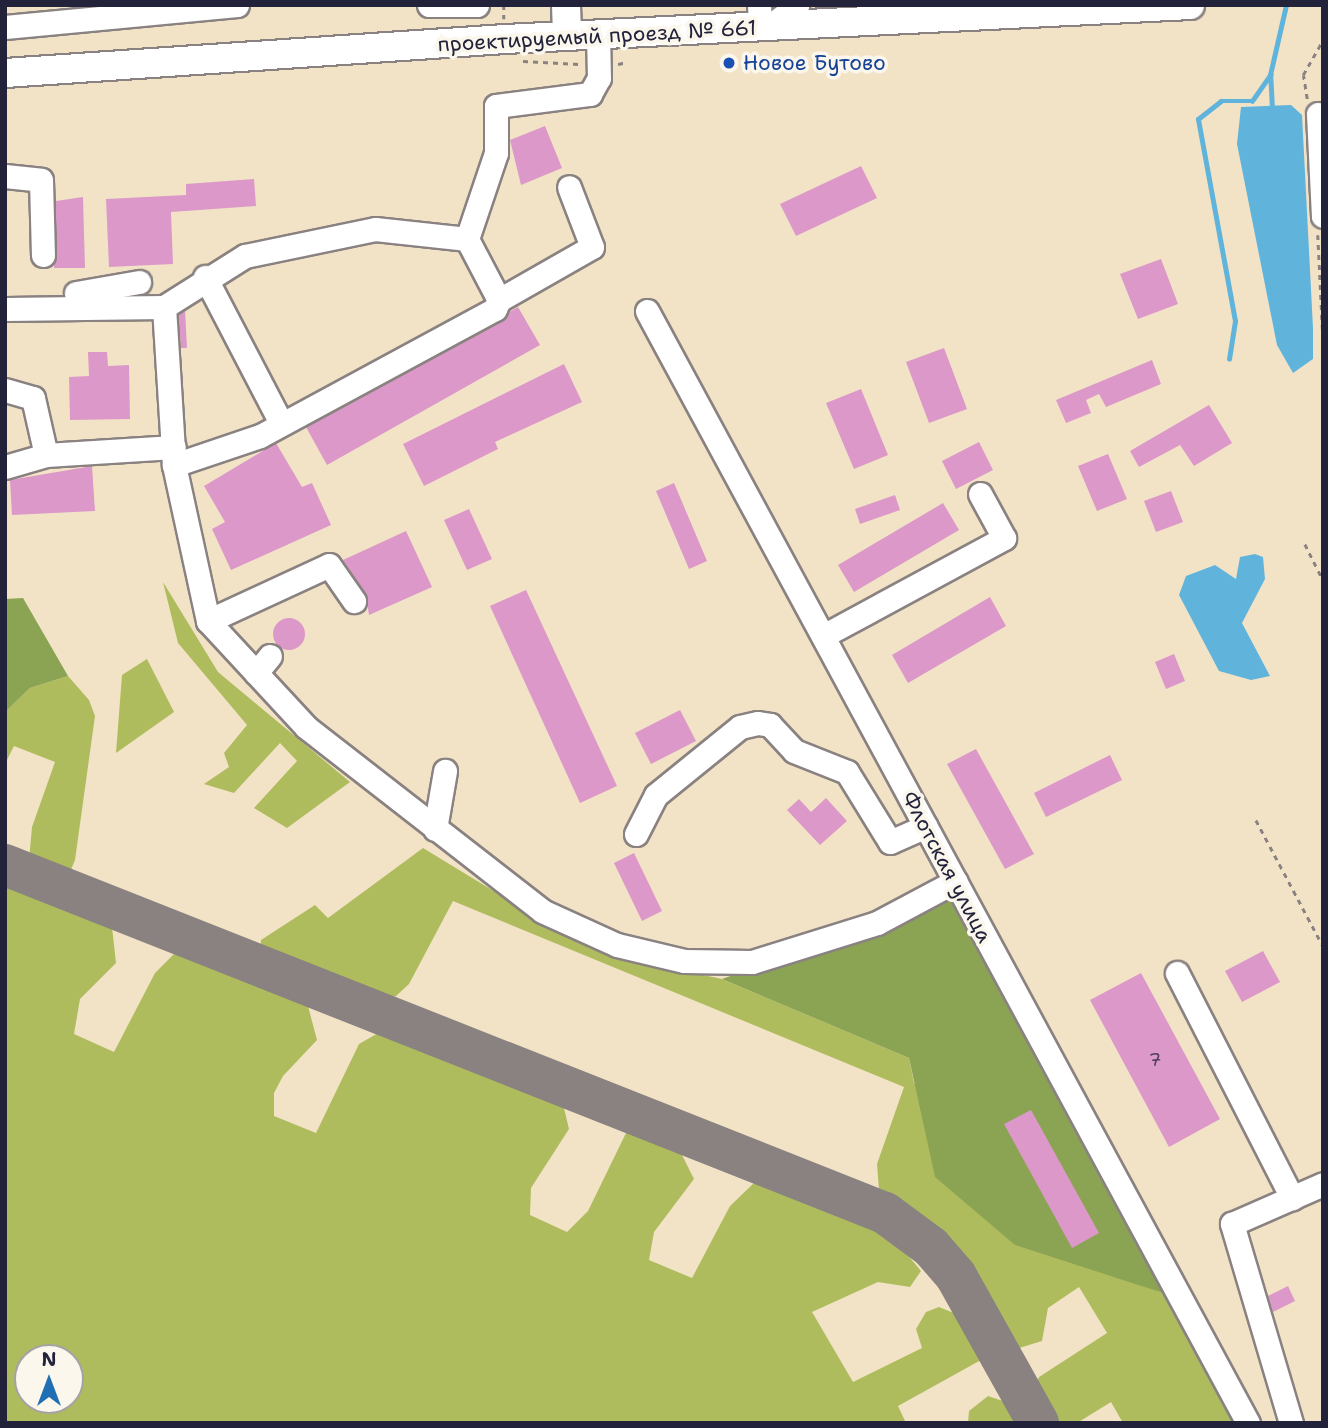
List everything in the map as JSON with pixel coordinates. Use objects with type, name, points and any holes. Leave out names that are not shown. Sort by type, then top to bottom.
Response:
[{"type":"main road","points":[[566,5],[567,36]]},
{"type":"main road","name":"проектируемый проезд № 661","points":[[5,73],[598,35],[762,20],[1190,5]]},
{"type":"street","points":[[5,27],[237,5]]},
{"type":"street","points":[[429,5],[477,5]]},
{"type":"street","points":[[762,20],[797,5]]},
{"type":"street","points":[[499,300],[467,239],[496,153],[496,106],[590,94],[598,78],[598,35]]},
{"type":"street","points":[[1318,114],[1323,216]]},
{"type":"street","points":[[5,176],[41,180],[43,254]]},
{"type":"street","points":[[5,467],[46,455],[174,456],[260,436],[280,421],[495,309],[499,300],[592,247],[569,187]]},
{"type":"street","points":[[76,293],[164,307],[205,277],[270,247],[375,229],[467,239]]},
{"type":"street","points":[[205,277],[280,421]]},
{"type":"street","points":[[5,309],[139,282]]},
{"type":"street","points":[[164,307],[174,456],[208,621],[263,664],[306,727],[542,911],[617,945],[684,961],[752,962],[814,947],[877,923],[956,881]]},
{"type":"street","name":"Флотская улица","points":[[647,311],[1248,1423]]},
{"type":"street","points":[[5,390],[33,398],[46,455]]},
{"type":"street","points":[[823,636],[1004,538],[980,494]]},
{"type":"street","points":[[208,621],[329,565],[354,601]]},
{"type":"street","points":[[636,834],[656,795],[740,727],[758,723],[770,725],[794,751],[847,772],[890,842],[926,826]]},
{"type":"street","points":[[435,829],[444,771]]},
{"type":"street","points":[[1177,973],[1292,1198]]},
{"type":"street","points":[[1291,1423],[1232,1224],[1323,1184]]},
{"type":"path","points":[[504,5],[505,24]]},
{"type":"path","points":[[518,61],[565,60],[584,72]]},
{"type":"path","points":[[1304,544],[1323,580]]},
{"type":"path","points":[[1256,820],[1323,946]]},
{"type":"green space","points":[[163,582],[218,672],[350,782],[287,828],[254,808],[297,761],[280,743],[234,793],[204,784],[229,767],[224,753],[247,725],[178,643]]},
{"type":"green space","points":[[23,598],[68,676],[30,688],[5,712],[5,599]]},
{"type":"green space","points":[[147,659],[174,712],[116,753],[122,675]]},
{"type":"green space","points":[[68,676],[89,700],[95,716],[75,860],[70,872],[58,873],[29,860],[32,827],[55,762],[14,746],[5,764],[5,712],[30,688]]},
{"type":"green space","points":[[423,848],[541,920],[670,968],[722,979],[909,1058],[914,1083],[1112,1275],[1163,1293],[1238,1423],[1123,1423],[1111,1402],[1077,1423],[1052,1423],[1033,1391],[1039,1377],[1107,1333],[1079,1287],[1048,1308],[1042,1341],[1013,1350],[958,1260],[879,1190],[877,1164],[904,1087],[453,901],[409,984],[396,996],[381,1000],[260,953],[261,940],[315,905],[328,918]]},
{"type":"green space","points":[[5,885],[112,927],[116,963],[80,999],[74,1034],[114,1052],[155,973],[175,953],[308,1006],[317,1040],[283,1076],[274,1093],[274,1116],[316,1133],[359,1044],[380,1032],[563,1104],[569,1129],[531,1188],[530,1215],[567,1232],[588,1211],[627,1131],[681,1153],[694,1179],[654,1232],[649,1260],[692,1278],[730,1206],[755,1182],[866,1226],[897,1242],[921,1271],[910,1287],[878,1282],[812,1312],[853,1382],[922,1348],[916,1329],[926,1312],[939,1307],[961,1316],[981,1360],[898,1406],[906,1423],[5,1423]]},
{"type":"green space","points":[[953,897],[1163,1293],[1015,1245],[935,1177],[909,1058],[722,979]]},
{"type":"green space","points":[[988,1396],[1006,1402],[1017,1423],[968,1423],[969,1411]]},
{"type":"water","points":[[1291,105],[1302,115],[1313,328],[1313,359],[1293,373],[1277,345],[1237,144],[1241,107]]},
{"type":"water","points":[[1255,554],[1263,557],[1265,579],[1242,623],[1270,676],[1251,680],[1219,671],[1179,595],[1186,576],[1215,565],[1236,579],[1240,557]]},
{"type":"building","points":[[545,126],[562,168],[521,185],[510,140]]},
{"type":"building","points":[[861,166],[877,198],[796,236],[780,204]]},
{"type":"building","points":[[254,179],[256,206],[171,212],[173,264],[109,267],[106,199],[186,195],[186,184]]},
{"type":"building","points":[[83,197],[85,268],[54,268],[56,201]]},
{"type":"building","points":[[1161,259],[1178,304],[1138,319],[1120,274]]},
{"type":"building","points":[[518,307],[540,345],[327,465],[306,427]]},
{"type":"building","points":[[185,310],[187,348],[181,348],[178,314]]},
{"type":"building","points":[[944,348],[967,409],[929,423],[906,362]]},
{"type":"building","points":[[88,352],[107,352],[108,366],[129,365],[130,419],[70,420],[69,377],[89,376]]},
{"type":"building","points":[[1152,360],[1161,384],[1106,407],[1099,394],[1086,400],[1091,413],[1066,423],[1056,400]]},
{"type":"building","points":[[564,364],[582,402],[495,442],[498,449],[424,486],[403,444]]},
{"type":"building","points":[[861,389],[888,455],[854,469],[826,403]]},
{"type":"building","points":[[1209,405],[1232,443],[1194,466],[1180,445],[1139,467],[1130,451]]},
{"type":"building","points":[[979,442],[993,470],[956,489],[942,461]]},
{"type":"building","points":[[276,443],[302,487],[312,483],[331,525],[231,570],[212,529],[225,522],[204,486]]},
{"type":"building","points":[[1108,454],[1127,499],[1097,511],[1078,466]]},
{"type":"building","points":[[92,466],[95,511],[12,515],[10,480]]},
{"type":"building","points":[[674,483],[707,561],[689,569],[656,491]]},
{"type":"building","points":[[1171,491],[1183,522],[1156,532],[1144,501]]},
{"type":"building","points":[[895,495],[900,510],[860,524],[855,509]]},
{"type":"building","points":[[943,503],[959,530],[854,592],[838,565]]},
{"type":"building","points":[[469,509],[492,559],[467,570],[444,520]]},
{"type":"building","points":[[406,531],[432,587],[369,615],[366,594],[343,560]]},
{"type":"building","points":[[526,590],[617,786],[580,803],[490,606]]},
{"type":"building","points":[[990,597],[1006,626],[908,683],[892,655]]},
{"type":"building","points":[[289,618],[301,622],[305,634],[301,646],[289,650],[277,646],[273,634],[277,622]]},
{"type":"building","points":[[1174,654],[1185,681],[1166,689],[1155,662]]},
{"type":"building","points":[[680,710],[696,741],[651,764],[635,733]]},
{"type":"building","points":[[976,749],[1034,854],[1005,869],[947,764]]},
{"type":"building","points":[[1110,755],[1122,780],[1046,817],[1034,793]]},
{"type":"building","points":[[826,798],[847,821],[820,845],[787,810],[799,799],[811,812]]},
{"type":"building","points":[[634,853],[662,911],[642,921],[614,863]]},
{"type":"building","points":[[1263,951],[1280,982],[1242,1002],[1225,971]]},
{"type":"building","points":[[1141,973],[1220,1119],[1169,1147],[1090,1000]]},
{"type":"building","points":[[1031,1110],[1099,1233],[1072,1248],[1004,1124]]},
{"type":"building","points":[[1288,1286],[1295,1301],[1273,1312],[1268,1296]]},
{"type":"waterway","points":[[1272,109],[1270,75],[1286,5]]},
{"type":"waterway","points":[[1229,359],[1235,321],[1198,119],[1221,101],[1252,101],[1270,75]]},
{"type":"taxiway","points":[[5,865],[885,1213],[931,1247],[956,1276],[1038,1423]]},
{"type":"place","name":"Новое Бутово","points":[[729,63]]}]
